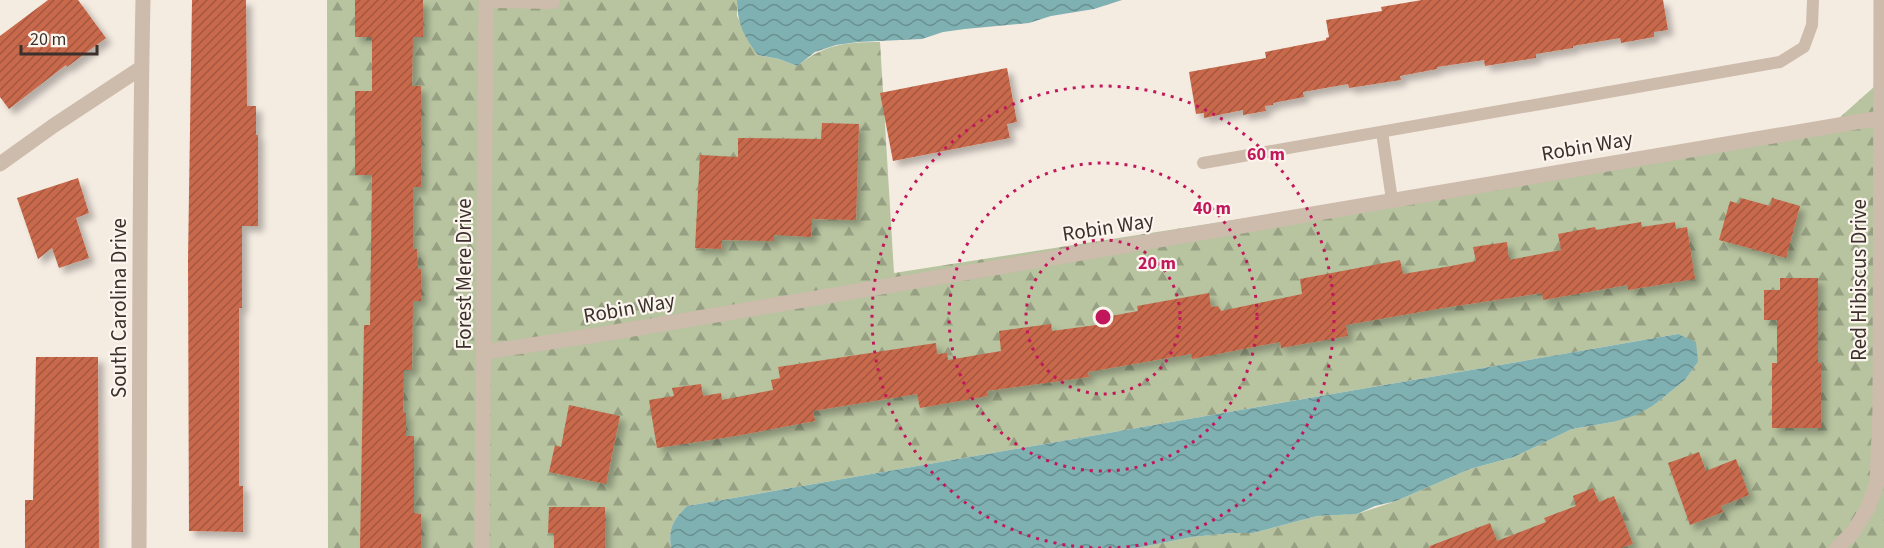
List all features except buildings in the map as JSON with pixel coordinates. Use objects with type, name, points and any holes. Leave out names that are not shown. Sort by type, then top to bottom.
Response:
[{"type":"street","name":"South Carolina Drive","points":[[139,548],[141,254],[139,140],[143,0]]},
{"type":"street","name":"Red Hibiscus Drive","points":[[1837,548],[1853,532],[1868,508],[1877,482],[1880,409],[1881,0]]},
{"type":"street","name":"Forest Mere Drive","points":[[482,548],[486,1]]},
{"type":"street","points":[[0,164],[141,68]]},
{"type":"street","name":"Robin Way","points":[[485,352],[1392,200],[1881,111]]},
{"type":"lane","points":[[486,1],[554,3],[554,0]]},
{"type":"lane","points":[[1203,163],[1780,62],[1804,47],[1812,25],[1813,0]]},
{"type":"lane","points":[[1382,132],[1392,200]]},
{"type":"green space","points":[[327,0],[737,0],[737,16],[758,55],[779,59],[797,66],[817,53],[836,46],[880,42],[894,273],[1829,127],[1884,78],[1884,548],[1137,548],[1192,537],[1253,533],[1317,516],[1357,514],[1396,501],[1470,469],[1514,457],[1572,429],[1613,422],[1654,405],[1685,380],[1698,362],[1678,334],[687,506],[673,525],[670,535],[671,548],[328,548]]},
{"type":"water","points":[[737,0],[1122,0],[1094,9],[1051,16],[1029,23],[943,32],[922,39],[836,45],[815,52],[797,66],[779,59],[758,55],[742,29]]},
{"type":"water","points":[[1678,334],[1696,342],[1698,362],[1685,380],[1654,405],[1636,415],[1613,422],[1572,429],[1514,457],[1470,469],[1396,501],[1375,506],[1357,514],[1317,516],[1253,533],[1192,537],[1137,548],[671,548],[670,535],[673,525],[687,506]]}]
